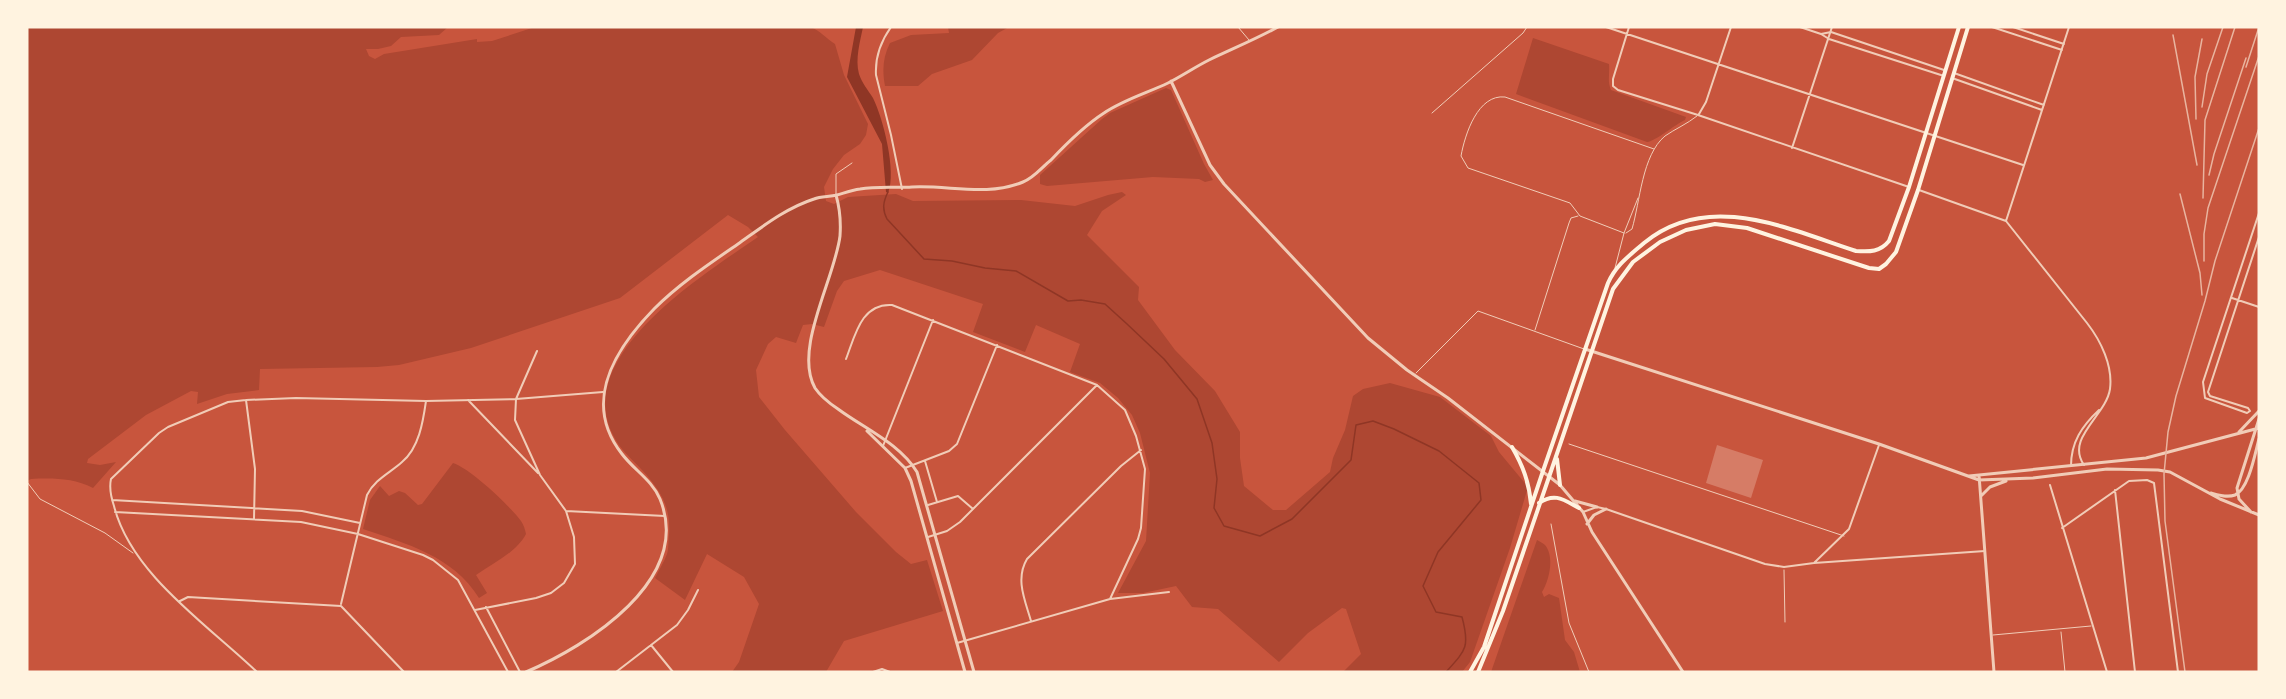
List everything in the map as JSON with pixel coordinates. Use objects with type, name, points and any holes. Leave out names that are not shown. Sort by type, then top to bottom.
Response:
[{"type":"main road","points":[[1470,672],[1484,646],[1584,349],[1614,270],[1649,238],[1670,226],[1700,216],[1733,215],[1766,222],[1856,251],[1870,252],[1883,248],[1889,241],[1909,187],[1959,27]]},
{"type":"main road","points":[[1478,672],[1503,611],[1613,289],[1633,262],[1660,242],[1686,230],[1715,224],[1747,228],[1869,268],[1879,269],[1896,252],[1918,190],[1968,27]]},
{"type":"main road","points":[[1512,447],[1529,483],[1531,508]]},
{"type":"main road","points":[[1557,456],[1560,485]]},
{"type":"main road","points":[[1539,503],[1546,498],[1559,497],[1579,508]]},
{"type":"street","points":[[891,27],[879,52],[876,75],[902,189]]},
{"type":"street","points":[[526,672],[557,659],[610,622],[634,599],[660,562],[666,541],[665,516],[654,487],[621,453],[608,431],[603,408],[603,392],[612,364],[619,353],[651,312],[681,285],[775,218],[811,200],[860,189],[913,187],[978,191],[1024,182],[1033,177],[1075,136],[1107,111],[1278,27]]},
{"type":"street","points":[[1605,27],[2023,165]]},
{"type":"street","points":[[1629,27],[1613,79],[1613,86],[1618,90],[1909,187]]},
{"type":"street","points":[[1698,115],[1706,102],[1731,27]]},
{"type":"street","points":[[1800,27],[1829,39],[1944,76]]},
{"type":"street","points":[[1792,148],[1832,27]]},
{"type":"street","points":[[1992,27],[2062,50]]},
{"type":"street","points":[[2013,27],[2064,44]]},
{"type":"street","points":[[2006,221],[2068,27]]},
{"type":"street","points":[[1821,34],[1831,32],[1946,70]]},
{"type":"street","points":[[1954,73],[2044,105]]},
{"type":"street","points":[[1952,78],[2042,110]]},
{"type":"street","points":[[1172,81],[1210,165],[1224,184],[1368,338],[1544,471],[1574,501],[1683,672]]},
{"type":"street","points":[[1918,190],[2006,221],[2098,339],[2110,374],[2110,390],[2078,449],[2079,458],[2084,465]]},
{"type":"street","points":[[836,195],[840,211],[839,238],[811,342],[808,367],[814,387],[821,396],[864,428],[905,468],[916,495],[965,672]]},
{"type":"street","points":[[2259,213],[2204,380],[2204,395],[2207,400],[2248,413],[2250,410],[2248,408],[2208,393],[2259,237]]},
{"type":"street","points":[[2232,298],[2259,307]]},
{"type":"street","points":[[846,359],[866,314],[878,306],[892,305],[1097,385],[1125,410],[1141,450],[1145,469],[1142,528],[1110,599]]},
{"type":"street","points":[[883,446],[933,320]]},
{"type":"street","points":[[905,468],[949,451],[957,444],[997,345]]},
{"type":"street","points":[[1584,349],[1879,444],[1979,480],[2010,480],[2107,469],[2158,470],[2170,472],[2209,493],[2259,515]]},
{"type":"street","points":[[537,351],[516,399],[514,414],[516,425],[540,475]]},
{"type":"street","points":[[928,537],[954,527],[1097,385]]},
{"type":"street","points":[[257,672],[147,570],[123,535],[112,500],[111,479],[164,430],[228,402],[246,400],[296,398],[426,401],[516,399],[603,392]]},
{"type":"street","points":[[246,400],[255,469],[254,519]]},
{"type":"street","points":[[468,400],[540,475],[566,511],[576,552],[575,564],[564,583],[551,593],[475,610]]},
{"type":"street","points":[[341,606],[370,490],[376,482],[401,464],[410,454],[418,435],[426,401]]},
{"type":"street","points":[[2071,466],[2074,443],[2086,422],[2101,408]]},
{"type":"street","points":[[2238,433],[2259,411]]},
{"type":"street","points":[[2252,513],[2240,499],[2238,483],[2259,419]]},
{"type":"street","points":[[864,428],[886,440],[913,464],[920,478],[974,672]]},
{"type":"street","points":[[1968,476],[2146,458],[2257,429]]},
{"type":"street","points":[[2209,493],[2228,496],[2238,493],[2246,483],[2259,439]]},
{"type":"street","points":[[1814,563],[1844,536],[1852,522],[1879,444]]},
{"type":"street","points":[[1031,621],[1020,577],[1027,559],[1121,466],[1141,450]]},
{"type":"street","points":[[925,460],[936,502]]},
{"type":"street","points":[[1979,474],[1994,672]]},
{"type":"street","points":[[1981,496],[1989,487],[2010,480]]},
{"type":"street","points":[[2062,528],[2129,481],[2151,481],[2155,485],[2178,672]]},
{"type":"street","points":[[2050,485],[2107,672]]},
{"type":"street","points":[[2115,489],[2135,672]]},
{"type":"street","points":[[928,505],[958,495],[973,509]]},
{"type":"street","points":[[112,500],[302,511],[360,523]]},
{"type":"street","points":[[1574,501],[1606,509],[1765,564],[1784,567],[1985,552]]},
{"type":"street","points":[[1583,513],[1597,507]]},
{"type":"street","points":[[1587,524],[1594,515],[1606,509]]},
{"type":"street","points":[[566,511],[665,516]]},
{"type":"street","points":[[115,512],[301,522],[358,534],[401,547],[433,560],[458,580],[508,672]]},
{"type":"street","points":[[616,672],[682,619],[698,590]]},
{"type":"street","points":[[957,643],[1110,599],[1169,592]]},
{"type":"street","points":[[180,601],[188,597],[341,606],[404,672]]},
{"type":"street","points":[[486,607],[520,672]]},
{"type":"street","points":[[651,645],[673,672]]},
{"type":"street","points":[[873,672],[882,669],[890,672]]},
{"type":"lane","points":[[1238,27],[1250,42]]},
{"type":"lane","points":[[1432,113],[1527,27]]},
{"type":"lane","points":[[1654,149],[1497,96],[1482,108],[1469,126],[1461,152],[1463,162],[1468,168],[1570,203],[1580,216],[1624,233],[1632,229],[1639,196],[1654,149],[1664,137],[1698,115]]},
{"type":"lane","points":[[836,195],[836,174],[852,163]]},
{"type":"lane","points":[[1614,270],[1624,233],[1639,196]]},
{"type":"lane","points":[[1534,332],[1569,223],[1571,219],[1580,216]]},
{"type":"lane","points":[[1415,375],[1478,312],[1584,349]]},
{"type":"lane","points":[[1569,444],[1844,536]]},
{"type":"lane","points":[[27,482],[40,499],[105,533],[134,553]]},
{"type":"lane","points":[[1551,524],[1567,615],[1589,672]]},
{"type":"lane","points":[[1784,567],[1785,622]]},
{"type":"lane","points":[[1992,635],[2092,626]]},
{"type":"lane","points":[[2061,630],[2065,672]]},
{"type":"shaded area","points":[[27,27],[448,27],[439,35],[401,37],[391,46],[366,49],[369,56],[375,59],[384,54],[477,39],[477,42],[492,41],[535,27],[811,27],[835,44],[844,75],[868,124],[866,135],[860,144],[844,155],[833,169],[824,187],[826,201],[834,204],[848,197],[896,194],[913,201],[1021,200],[1075,206],[1108,195],[1122,192],[1126,195],[1102,211],[1087,235],[1139,287],[1138,300],[1175,350],[1215,391],[1240,432],[1240,458],[1244,486],[1273,510],[1286,510],[1330,472],[1333,458],[1345,430],[1353,396],[1363,389],[1390,383],[1440,397],[1491,436],[1499,452],[1528,487],[1510,548],[1470,662],[1462,672],[1343,672],[1361,654],[1346,609],[1342,608],[1308,633],[1279,662],[1218,609],[1192,607],[1176,586],[1143,593],[1118,593],[1146,541],[1150,473],[1140,433],[1132,415],[1118,398],[1100,383],[1070,372],[1080,344],[1036,325],[1025,352],[973,332],[983,304],[880,270],[844,281],[837,291],[824,327],[812,324],[803,325],[796,343],[776,337],[768,344],[756,370],[759,397],[856,512],[896,552],[911,564],[927,560],[943,611],[844,641],[826,672],[732,672],[739,662],[759,604],[744,577],[707,554],[685,600],[655,578],[668,549],[669,525],[666,508],[655,485],[623,450],[613,435],[605,405],[611,376],[627,347],[650,320],[707,272],[758,237],[748,227],[728,215],[620,298],[471,348],[399,365],[260,369],[259,390],[227,394],[197,404],[198,392],[191,391],[146,415],[88,459],[87,463],[100,465],[116,462],[93,488],[63,479],[27,481]]},
{"type":"shaded area","points":[[856,27],[863,27],[858,56],[859,74],[877,107],[888,145],[891,172],[888,193],[886,192],[882,144],[847,77]]},
{"type":"shaded area","points":[[948,27],[1009,27],[998,33],[972,60],[932,74],[918,86],[885,86],[884,64],[890,43],[911,35],[949,33]]},
{"type":"shaded area","points":[[1533,38],[1609,64],[1611,90],[1686,117],[1685,120],[1647,142],[1516,94]]},
{"type":"shaded area","points":[[1166,88],[1171,90],[1213,180],[1205,182],[1199,179],[1153,177],[1047,186],[1040,184],[1040,175],[1102,119],[1110,113]]},
{"type":"shaded area","points":[[453,463],[470,472],[508,506],[521,521],[526,534],[510,552],[476,575],[487,593],[479,598],[456,572],[428,553],[363,529],[370,500],[380,486],[389,496],[399,491],[405,493],[418,505],[422,504]]},
{"type":"shaded area","points":[[1537,540],[1545,545],[1550,556],[1549,575],[1542,592],[1544,597],[1549,594],[1559,598],[1565,640],[1574,652],[1580,672],[1491,672]]},
{"type":"building","points":[[1717,445],[1763,460],[1751,498],[1706,483]]},
{"type":"waterway","points":[[888,192],[884,206],[887,219],[924,259],[1016,271],[1068,301],[1081,300],[1105,304],[1164,359],[1197,399],[1212,443],[1217,479],[1214,508],[1224,526],[1260,536],[1292,519],[1351,460],[1356,425],[1373,421],[1439,451],[1479,483],[1481,500],[1438,552],[1423,586],[1436,612],[1462,617],[1466,642],[1462,653],[1446,672]]},
{"type":"railway","points":[[2202,107],[2207,74],[2223,27]]},
{"type":"railway","points":[[2203,198],[2205,120],[2235,27]]},
{"type":"railway","points":[[2246,67],[2259,27]]},
{"type":"railway","points":[[2173,35],[2197,165]]},
{"type":"railway","points":[[2196,119],[2195,77],[2202,39]]},
{"type":"railway","points":[[2204,261],[2204,234],[2208,208],[2259,56]]},
{"type":"railway","points":[[2209,175],[2246,58]]},
{"type":"railway","points":[[2185,672],[2165,521],[2164,474],[2168,432],[2176,396],[2215,261],[2259,128]]},
{"type":"railway","points":[[2180,194],[2200,273],[2202,295]]}]
